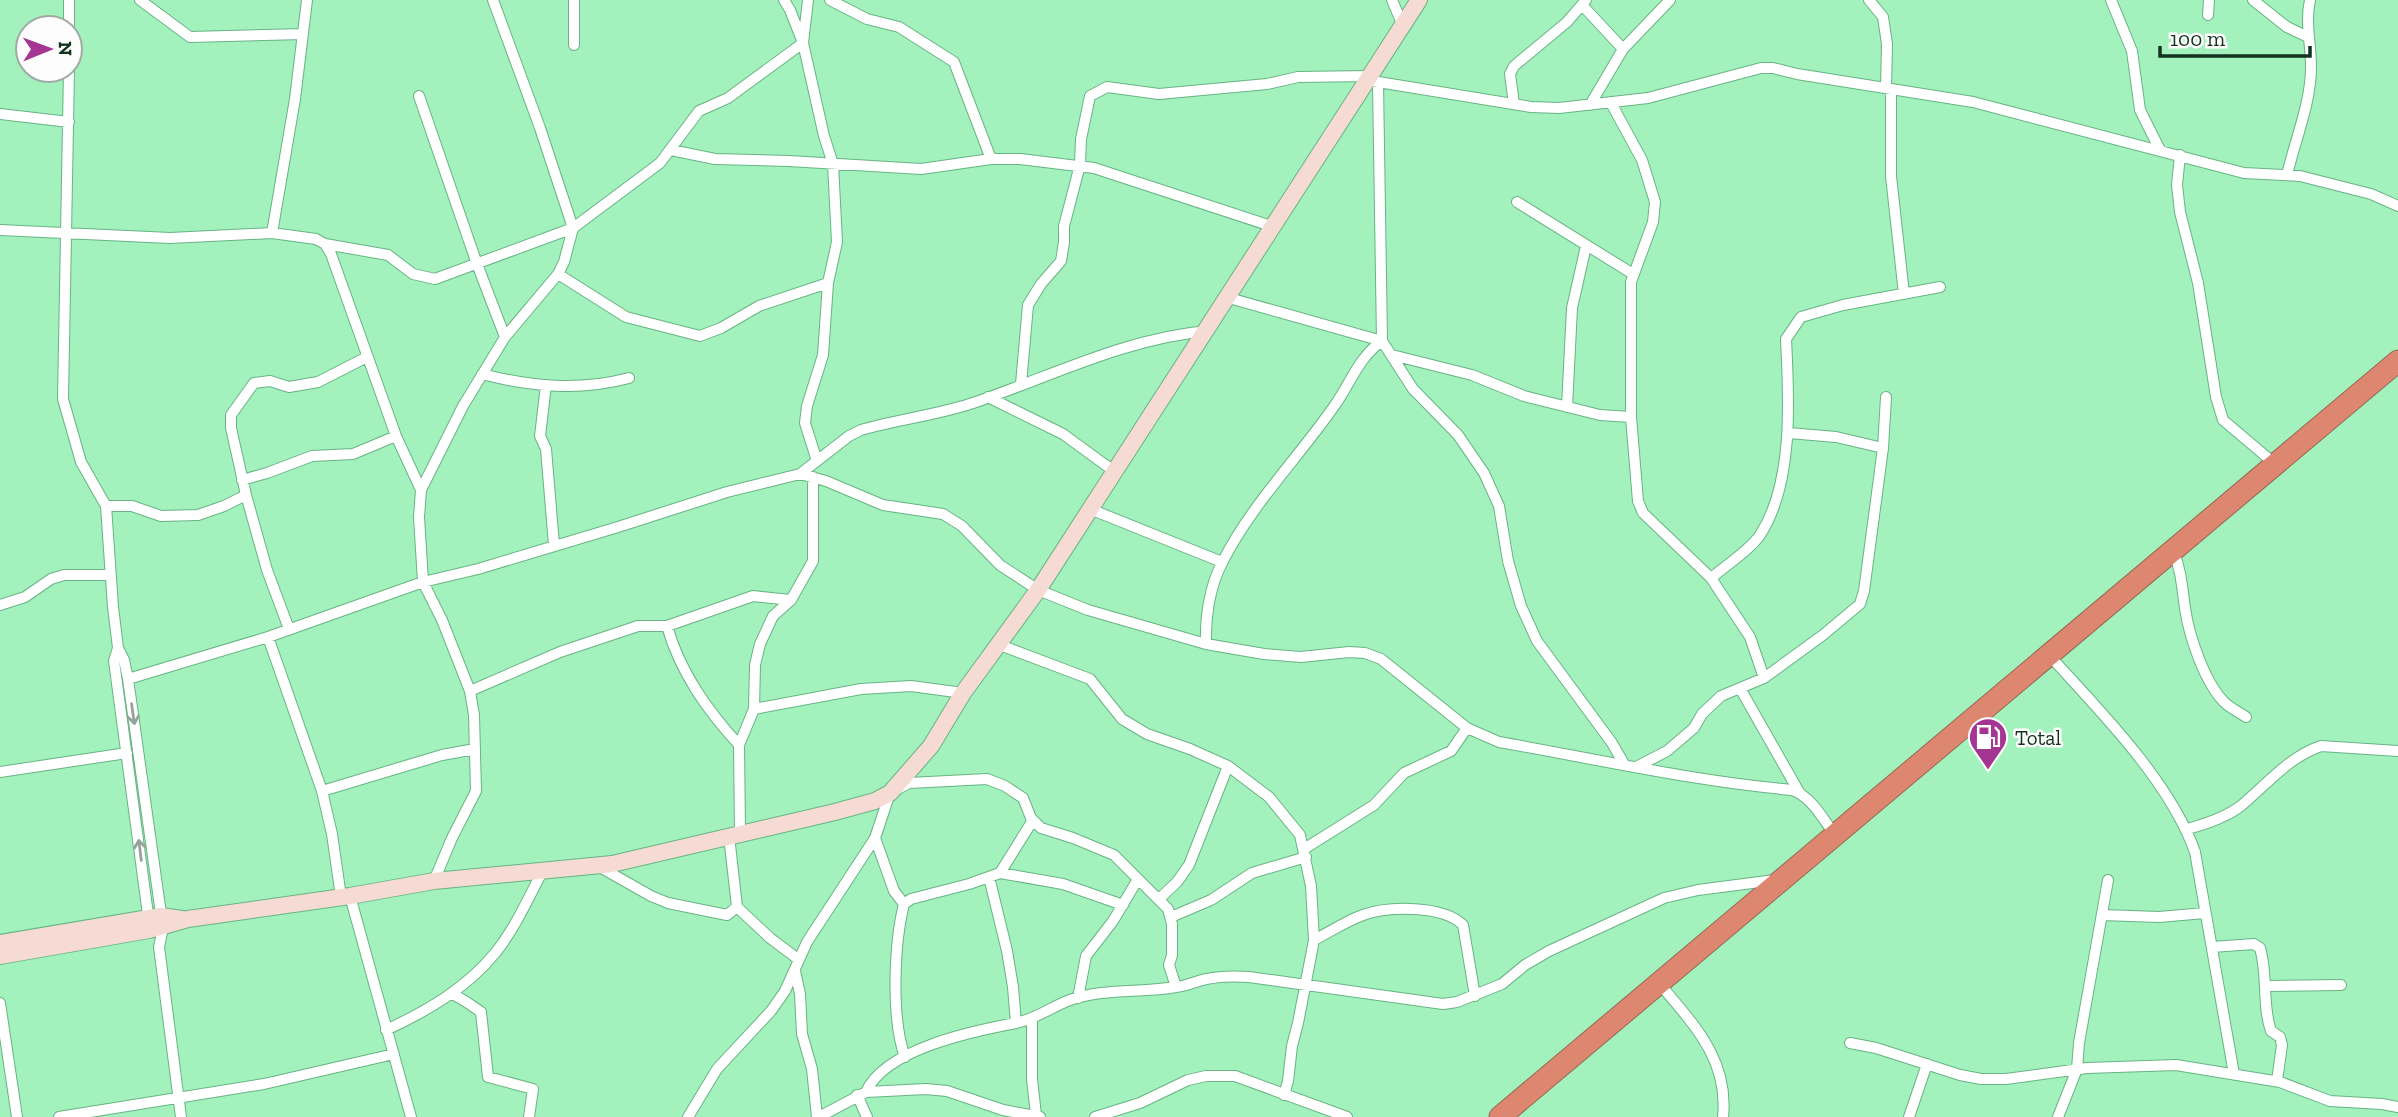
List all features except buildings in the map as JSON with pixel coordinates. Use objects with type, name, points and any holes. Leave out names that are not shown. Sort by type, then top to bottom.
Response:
[{"type":"highway","points":[[1500,1117],[2398,360]]},
{"type":"street","points":[[140,0],[190,37],[303,34]]},
{"type":"street","points":[[272,233],[307,0]]},
{"type":"street","points":[[434,881],[476,791],[474,715],[470,691],[442,620],[423,582],[419,517],[421,490],[463,406],[505,337],[558,274],[573,228],[493,0]]},
{"type":"street","points":[[574,45],[575,0]]},
{"type":"street","points":[[784,0],[803,43],[833,164],[837,242],[828,284],[823,355],[807,406],[806,423],[817,461]]},
{"type":"street","points":[[0,230],[170,239],[272,233],[316,239],[325,244],[388,255],[413,274],[435,279],[573,228],[654,169],[699,111],[727,98],[803,43],[808,0]]},
{"type":"street","points":[[830,0],[867,19],[899,27],[954,62],[991,159]]},
{"type":"street","points":[[1392,0],[1403,26]]},
{"type":"street","points":[[688,1117],[717,1069],[771,1011],[875,838],[890,793],[931,746],[963,693],[1038,590],[1371,80],[1419,0]]},
{"type":"street","points":[[1590,105],[1623,49],[1670,0]]},
{"type":"street","points":[[1869,0],[1883,17],[1887,44],[1891,176],[1903,294]]},
{"type":"street","points":[[2111,0],[2132,51],[2140,110],[2160,150]]},
{"type":"street","points":[[2208,15],[2210,0]]},
{"type":"street","points":[[2253,0],[2287,27],[2308,37]]},
{"type":"street","points":[[2287,175],[2311,67],[2308,37],[2310,0]]},
{"type":"street","points":[[1514,104],[1510,74],[1514,65],[1567,22],[1584,2],[1623,49]]},
{"type":"street","points":[[1021,384],[1028,305],[1041,284],[1061,261],[1065,242],[1064,226],[1080,165],[1081,139],[1090,96],[1107,87],[1159,94],[1267,84],[1298,77],[1371,80],[1550,108],[1648,98],[1761,68],[1773,68],[1973,103],[2244,173],[2300,176],[2371,194],[2398,206]]},
{"type":"street","points":[[1371,80],[1382,341],[1413,389],[1458,435],[1484,473],[1499,506],[1507,561],[1521,606],[1537,641],[1612,743],[1624,764]]},
{"type":"street","points":[[69,84],[63,399],[81,462],[106,506],[118,648],[128,679],[155,923]]},
{"type":"street","points":[[419,96],[505,337]]},
{"type":"street","points":[[1611,103],[1642,160],[1655,202],[1653,222],[1631,282],[1631,417],[1636,487],[1643,513],[1711,578],[1749,637],[1764,678]]},
{"type":"street","points":[[0,114],[69,122]]},
{"type":"street","points":[[671,150],[715,159],[920,169],[991,159],[1080,165],[1094,167],[1274,227]]},
{"type":"street","points":[[2180,155],[2177,185],[2180,212],[2198,283],[2222,420],[2275,464]]},
{"type":"street","points":[[1517,202],[1633,274]]},
{"type":"street","points":[[325,244],[331,254],[396,436],[421,490]]},
{"type":"street","points":[[1567,407],[1572,308],[1586,246]]},
{"type":"street","points":[[558,274],[626,317],[700,336],[721,328],[760,306],[828,284]]},
{"type":"street","points":[[1711,578],[1759,537],[1774,505],[1789,433],[1786,339],[1793,326],[1801,317],[1843,304],[1940,287]]},
{"type":"street","points":[[1229,298],[1382,341]]},
{"type":"street","points":[[128,679],[268,637],[423,582],[478,569],[727,492],[800,474],[860,430],[960,407],[1159,338],[1208,331]]},
{"type":"street","points":[[1206,644],[1205,628],[1211,596],[1222,562],[1245,525],[1336,404],[1368,351],[1382,341]]},
{"type":"street","points":[[1392,355],[1472,375],[1524,396],[1600,415],[1631,417]]},
{"type":"street","points":[[289,629],[267,570],[246,495],[231,428],[231,415],[254,383],[270,381],[289,387],[318,382],[368,357]]},
{"type":"street","points":[[482,374],[509,381],[546,385],[584,386],[629,378]]},
{"type":"street","points":[[546,385],[540,436],[546,449],[554,545]]},
{"type":"street","points":[[988,397],[1063,434],[1115,472]]},
{"type":"street","points":[[1636,767],[1667,751],[1693,728],[1721,696],[1741,690],[1764,678],[1860,604],[1884,448],[1886,397]]},
{"type":"street","points":[[1789,433],[1836,437],[1884,448]]},
{"type":"street","points":[[242,480],[312,456],[353,454],[396,436]]},
{"type":"street","points":[[800,474],[883,505],[932,512],[954,520],[1000,565],[1038,590],[1088,610],[1206,644],[1264,654],[1301,657],[1349,652],[1365,653],[1381,659],[1467,728],[1499,742],[1667,773],[1799,792]]},
{"type":"street","points":[[813,477],[813,561],[791,600],[773,616],[760,644],[755,665],[754,709],[740,744],[734,834],[737,907],[797,965],[802,1034],[812,1069],[818,1117],[861,1094],[926,1088],[947,1091],[1003,1114],[1038,1116],[1032,1079],[1032,1018]]},
{"type":"street","points":[[106,506],[132,506],[161,516],[188,516],[225,506],[246,495]]},
{"type":"street","points":[[1090,509],[1222,562]]},
{"type":"street","points":[[2173,550],[2180,567],[2189,630],[2201,663],[2225,703],[2246,717]]},
{"type":"street","points":[[0,605],[25,597],[51,579],[64,575],[110,575]]},
{"type":"street","points":[[470,691],[561,652],[638,626],[667,626],[753,596],[791,600]]},
{"type":"street","points":[[667,626],[673,647],[690,682],[740,744]]},
{"type":"street","points":[[268,637],[321,791],[346,897],[411,1117]]},
{"type":"street","points":[[1000,645],[1090,678],[1122,719],[1139,729],[1228,766],[1269,797],[1300,835],[1311,886],[1314,940],[1284,1095]]},
{"type":"street","points":[[118,648],[114,661],[159,947],[181,1117]]},
{"type":"street","points":[[2049,655],[2115,728],[2187,829],[2195,852],[2234,1074]]},
{"type":"street","points":[[754,709],[861,689],[911,686],[963,693]]},
{"type":"street","points":[[1741,690],[1799,792],[1812,804],[1835,835]]},
{"type":"street","points":[[1171,917],[1211,900],[1252,873],[1305,853],[1374,805],[1404,772],[1451,751],[1467,728]]},
{"type":"street","points":[[2187,829],[2207,823],[2239,807],[2294,758],[2309,750],[2321,746],[2398,751]]},
{"type":"street","points":[[321,791],[442,755],[475,749]]},
{"type":"street","points":[[1667,751],[1667,773]]},
{"type":"street","points":[[0,772],[127,753]]},
{"type":"street","points":[[1160,898],[1177,882],[1189,865],[1228,766]]},
{"type":"street","points":[[0,943],[346,897],[434,881],[598,866],[875,801],[909,783],[987,779],[1005,786],[1023,798],[1026,809],[1041,828],[1114,855],[1160,898],[1171,917],[1170,965],[1176,987]]},
{"type":"street","points":[[1016,1023],[995,875],[1033,820]]},
{"type":"street","points":[[875,838],[890,883],[904,904],[896,983],[900,1044],[905,1057]]},
{"type":"street","points":[[598,866],[668,903],[727,915],[737,907]]},
{"type":"street","points":[[386,1030],[426,1011],[451,994],[495,954],[510,933],[542,872]]},
{"type":"street","points":[[904,904],[995,875],[1054,882],[1123,905]]},
{"type":"street","points":[[1078,998],[1086,956],[1123,905],[1138,879]]},
{"type":"street","points":[[861,1094],[883,1070],[905,1057],[957,1035],[1032,1018],[1078,998],[1176,987],[1205,979],[1231,976],[1443,1004],[1457,1002],[1502,984],[1525,965],[1549,951],[1664,898],[1698,890],[1782,880]]},
{"type":"street","points":[[2059,1117],[2077,1069],[2108,880]]},
{"type":"street","points":[[1314,940],[1363,915],[1413,909],[1436,911],[1458,920],[1463,925],[1475,996]]},
{"type":"street","points":[[2102,915],[2159,917],[2205,913]]},
{"type":"street","points":[[0,956],[155,923]]},
{"type":"street","points":[[2212,947],[2255,944],[2260,948],[2267,986],[2268,1024],[2271,1031],[2280,1037],[2277,1081]]},
{"type":"street","points":[[1660,983],[1703,1037],[1716,1058],[1722,1084],[1724,1117]]},
{"type":"street","points":[[2267,986],[2341,985]]},
{"type":"street","points":[[451,994],[460,996],[468,1005],[481,1012],[488,1077],[533,1089],[529,1117]]},
{"type":"street","points":[[0,1003],[18,1117]]},
{"type":"street","points":[[1850,1043],[1981,1079],[2006,1079],[2077,1069],[2158,1065],[2277,1081],[2330,1101],[2398,1107]]},
{"type":"street","points":[[59,1117],[264,1084],[394,1054]]},
{"type":"street","points":[[1909,1117],[1927,1064]]},
{"type":"street","points":[[1095,1117],[1140,1103],[1188,1080],[1206,1076],[1235,1076],[1347,1117]]},
{"type":"street","points":[[861,1094],[867,1117]]},
{"type":"place","name":"Total","points":[[1988,771]]}]
